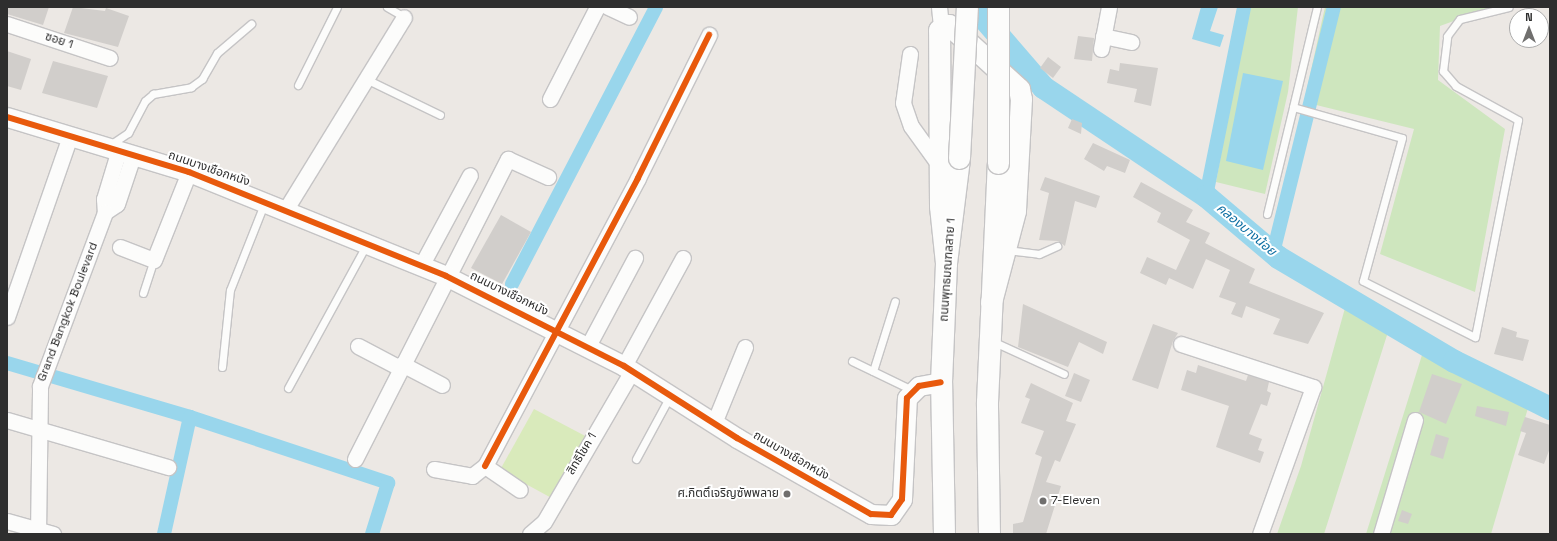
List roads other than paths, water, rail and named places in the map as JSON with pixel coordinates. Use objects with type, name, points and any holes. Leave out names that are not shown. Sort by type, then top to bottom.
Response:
[{"type":"main road","points":[[954,7],[961,110]]},
{"type":"main road","name":"ถนนพุทธมณฑลสาย 1","points":[[944,534],[941,382],[946,263],[959,158],[967,7]]},
{"type":"main road","points":[[989,534],[990,340],[998,163],[1000,12]]},
{"type":"main road","points":[[940,17],[1019,89],[1015,211],[1006,250],[991,302]]},
{"type":"main road","points":[[940,17],[939,164],[946,263]]},
{"type":"street","points":[[550,99],[597,7]]},
{"type":"street","points":[[608,7],[630,17]]},
{"type":"street","points":[[1109,7],[1102,42],[1131,42]]},
{"type":"street","points":[[286,209],[368,80],[404,17]]},
{"type":"street","name":"ซอย 1","points":[[7,24],[110,58]]},
{"type":"street","points":[[434,469],[477,475],[485,466],[558,330],[709,34]]},
{"type":"street","points":[[910,54],[903,103],[911,126],[939,164]]},
{"type":"street","name":"ถนนบางเชือกหนัง","points":[[7,117],[69,139],[189,172],[265,200],[446,276],[558,330],[628,368],[714,423],[871,514],[884,517],[898,509],[902,499],[905,408],[912,390]]},
{"type":"street","points":[[7,317],[69,139]]},
{"type":"street","name":"Grand Bangkok Boulevard","points":[[38,532],[40,386],[105,212],[104,199],[118,153]]},
{"type":"street","points":[[355,458],[446,276],[508,159],[548,177]]},
{"type":"street","points":[[120,247],[154,260],[189,172]]},
{"type":"street","points":[[421,266],[470,175]]},
{"type":"street","points":[[588,346],[635,258]]},
{"type":"street","name":"สิทธิโชค 1","points":[[530,534],[544,522],[628,368],[683,258]]},
{"type":"street","points":[[1181,344],[1313,387],[1260,534]]},
{"type":"street","points":[[358,346],[442,384]]},
{"type":"street","points":[[714,423],[745,347]]},
{"type":"street","points":[[912,390],[941,382]]},
{"type":"street","points":[[7,420],[168,467]]},
{"type":"street","points":[[1381,534],[1415,420]]},
{"type":"street","points":[[485,466],[520,490]]},
{"type":"street","points":[[7,521],[38,532],[53,534]]},
{"type":"lane","points":[[298,85],[337,7]]},
{"type":"lane","points":[[388,7],[404,17]]},
{"type":"lane","points":[[1267,214],[1316,7]]},
{"type":"lane","points":[[1293,107],[1402,138],[1363,281],[1475,337],[1518,120],[1456,86],[1443,71],[1446,36],[1460,19],[1509,7]]},
{"type":"lane","points":[[118,153],[145,101],[153,94],[191,87],[202,79],[218,53],[251,24]]},
{"type":"lane","points":[[368,80],[440,115]]},
{"type":"lane","points":[[222,367],[230,290],[265,200]]},
{"type":"lane","points":[[288,388],[367,244]]},
{"type":"lane","points":[[1006,250],[1039,254],[1057,246]]},
{"type":"lane","points":[[144,293],[154,260]]},
{"type":"lane","points":[[873,371],[895,301]]},
{"type":"lane","points":[[990,340],[1064,374]]},
{"type":"lane","points":[[852,361],[912,390]]},
{"type":"lane","points":[[636,459],[671,395]]},
{"type":"water","points":[[1201,7],[1218,7],[1210,31],[1224,35],[1220,47],[1192,39]]},
{"type":"water","points":[[1243,73],[1283,81],[1263,170],[1226,161]]},
{"type":"waterway","points":[[512,284],[656,7]]},
{"type":"waterway","name":"คลองบางน้อย","points":[[974,7],[1043,87],[1206,196],[1278,257],[1454,361],[1550,408]]},
{"type":"waterway","points":[[1206,196],[1244,7]]},
{"type":"waterway","points":[[1273,253],[1334,7]]},
{"type":"waterway","points":[[7,363],[190,417],[388,483],[372,534]]},
{"type":"waterway","points":[[164,534],[190,417]]},
{"type":"place","name":"ศ.กิตติ์เจริญซัพพลาย","points":[[787,494]]},
{"type":"place","name":"7-Eleven","points":[[1043,501]]}]
